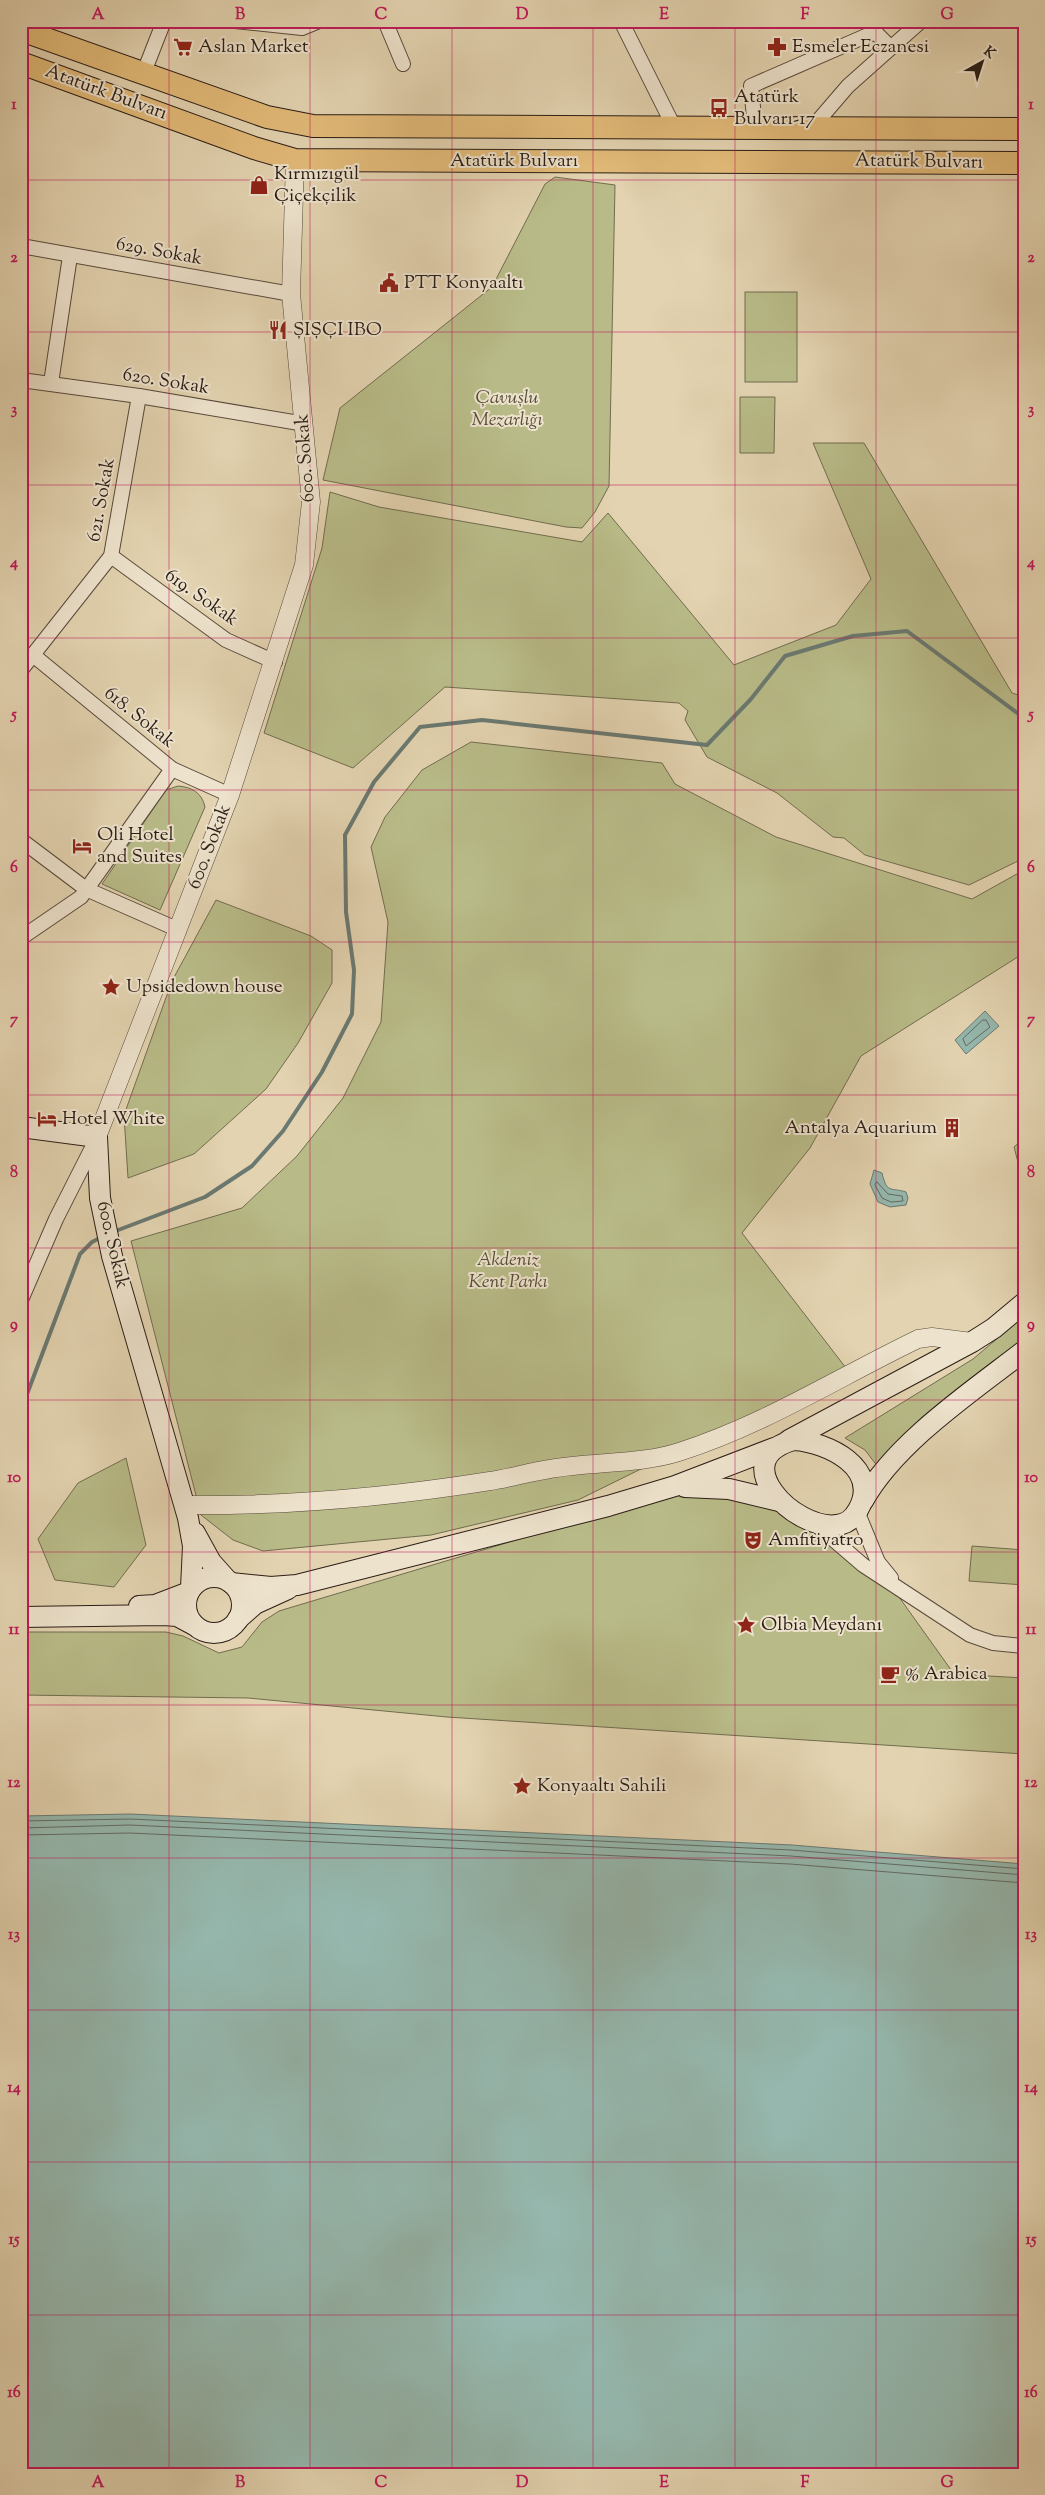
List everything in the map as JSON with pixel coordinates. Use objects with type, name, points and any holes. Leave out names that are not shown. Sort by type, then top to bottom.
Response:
[{"type":"main road","name":"Atatürk Bulvarı","points":[[21,30],[267,117],[314,126],[1024,129]]},
{"type":"main road","name":"Atatürk Bulvarı","points":[[21,63],[254,148],[295,160],[1024,163]]},
{"type":"main road","points":[[21,1127],[97,1137]]},
{"type":"main road","name":"600. Sokak","points":[[97,1137],[100,1198],[112,1256],[186,1511]]},
{"type":"main road","points":[[1024,1302],[994,1328],[972,1342],[780,1445],[768,1458],[764,1471],[769,1490],[779,1501],[812,1521],[828,1526],[840,1525],[851,1520],[879,1476],[898,1456],[954,1405],[1024,1351]]},
{"type":"main road","points":[[21,1617],[177,1616],[200,1629],[214,1633],[228,1629],[255,1604],[297,1585],[608,1506],[676,1486],[794,1440],[816,1443],[843,1456],[860,1476],[860,1506]]},
{"type":"main road","points":[[676,1486],[729,1489],[779,1501]]},
{"type":"main road","points":[[186,1511],[199,1544],[211,1562],[240,1596],[242,1604],[238,1619]]},
{"type":"main road","points":[[186,1511],[193,1546],[194,1566],[190,1590],[186,1598],[187,1612],[194,1624]]},
{"type":"main road","points":[[21,1609],[155,1605],[190,1590],[208,1577],[229,1582],[271,1586],[297,1585]]},
{"type":"street","points":[[144,72],[164,21]]},
{"type":"street","points":[[235,21],[302,28],[319,21]]},
{"type":"street","points":[[386,21],[403,64]]},
{"type":"street","points":[[621,21],[674,128]]},
{"type":"street","points":[[812,129],[848,86],[921,21]]},
{"type":"street","points":[[756,128],[751,86],[875,32],[890,47]]},
{"type":"street","name":"600. Sokak","points":[[97,1137],[230,795],[275,662],[304,565],[311,502],[291,294],[295,160]]},
{"type":"street","name":"629. Sokak","points":[[21,246],[291,294]]},
{"type":"street","points":[[51,383],[70,256]]},
{"type":"street","name":"620. Sokak","points":[[21,380],[139,396],[305,424]]},
{"type":"street","name":"621. Sokak","points":[[21,670],[111,556],[139,396]]},
{"type":"street","name":"619. Sokak","points":[[111,556],[226,640],[275,662]]},
{"type":"street","name":"618. Sokak","points":[[33,655],[172,769],[230,795]]},
{"type":"street","points":[[21,938],[81,897],[172,769]]},
{"type":"street","points":[[21,840],[86,889],[179,930]]},
{"type":"street","points":[[21,1300],[56,1219],[97,1137]]},
{"type":"street","points":[[186,1511],[231,1505],[388,1495],[492,1480],[550,1469],[659,1457],[682,1451],[737,1429],[829,1387],[918,1340],[932,1337],[972,1342]]},
{"type":"street","points":[[860,1506],[878,1562],[898,1586]]},
{"type":"street","points":[[812,1521],[848,1553],[970,1635],[993,1643],[1024,1646]]},
{"type":"green space","name":"Çavuşlu Mezarlığı","points":[[555,177],[615,185],[609,486],[595,512],[582,528],[566,527],[323,480],[340,408],[492,287],[545,184]]},
{"type":"green space","points":[[745,292],[797,292],[797,382],[745,382]]},
{"type":"green space","points":[[740,397],[775,397],[774,453],[740,453]]},
{"type":"green space","points":[[813,443],[864,443],[1012,693],[1024,697],[1024,858],[969,885],[865,855],[844,838],[833,837],[777,793],[707,757],[685,720],[688,711],[679,703],[445,687],[353,768],[264,733],[322,548],[330,492],[379,507],[582,542],[608,513],[734,665],[836,625],[871,579]]},
{"type":"green space","name":"Akdeniz Kent Parkı","points":[[471,742],[662,763],[675,784],[776,837],[972,899],[1024,870],[1024,953],[861,1056],[810,1148],[742,1233],[846,1368],[578,1500],[431,1535],[263,1551],[233,1540],[201,1515],[131,1241],[242,1208],[297,1156],[343,1098],[381,1022],[388,922],[371,847],[385,817],[422,770]]},
{"type":"green space","points":[[178,786],[188,788],[199,794],[205,807],[160,910],[102,884],[166,790]]},
{"type":"green space","points":[[216,900],[311,936],[332,950],[332,983],[298,1043],[266,1089],[194,1154],[128,1178],[124,1115],[172,981]]},
{"type":"green space","points":[[1024,1138],[1024,1185],[1014,1147]]},
{"type":"green space","points":[[1024,1316],[1024,1341],[878,1467],[865,1450],[845,1438],[973,1359]]},
{"type":"green space","points":[[126,1458],[146,1545],[114,1587],[55,1580],[38,1539],[78,1483]]},
{"type":"green space","points":[[680,1494],[714,1494],[778,1509],[802,1523],[899,1597],[954,1674],[1024,1678],[1024,1754],[447,1717],[248,1698],[21,1695],[21,1632],[166,1632],[183,1636],[219,1653],[242,1647],[262,1622],[279,1611],[643,1502]]},
{"type":"green space","points":[[972,1546],[1024,1550],[1024,1585],[969,1581]]},
{"type":"water","points":[[985,1011],[999,1026],[966,1054],[955,1040]]},
{"type":"water","points":[[874,1170],[882,1173],[890,1189],[906,1192],[908,1198],[906,1205],[890,1207],[878,1202],[870,1184]]},
{"type":"water","points":[[130,1814],[792,1845],[1024,1864],[1024,2474],[21,2474],[21,1816]]},
{"type":"waterway","points":[[113,1232],[205,1197],[252,1166],[283,1131],[322,1072],[352,1014],[354,970],[346,912],[345,835],[374,782],[420,727],[482,720],[707,745],[751,699],[785,656],[853,636],[907,631],[1024,718]]},
{"type":"waterway","points":[[21,1410],[80,1254],[92,1242],[102,1237]]},
{"type":"place","name":"Aslan Market","points":[[183,47]]},
{"type":"place","name":"Esmeler Eczanesi","points":[[777,47]]},
{"type":"place","name":"Atatürk Bulvarı-17","points":[[719,108]]},
{"type":"place","name":"Kırmızıgül Çiçekçilik","points":[[259,185]]},
{"type":"place","name":"PTT Konyaaltı","points":[[389,283]]},
{"type":"place","name":"ŞIŞÇI IBO","points":[[278,330]]},
{"type":"place","name":"Oli Hotel and Suites","points":[[82,846]]},
{"type":"place","name":"Upsidedown house","points":[[111,987]]},
{"type":"place","name":"Hotel White","points":[[47,1119]]},
{"type":"place","name":"Antalya Aquarium","points":[[952,1128]]},
{"type":"place","name":"Amfitiyatro","points":[[753,1540]]},
{"type":"place","name":"Olbia Meydanı","points":[[746,1625]]},
{"type":"place","name":"% Arabica","points":[[890,1674]]},
{"type":"place","name":"Konyaaltı Sahili","points":[[522,1786]]}]
